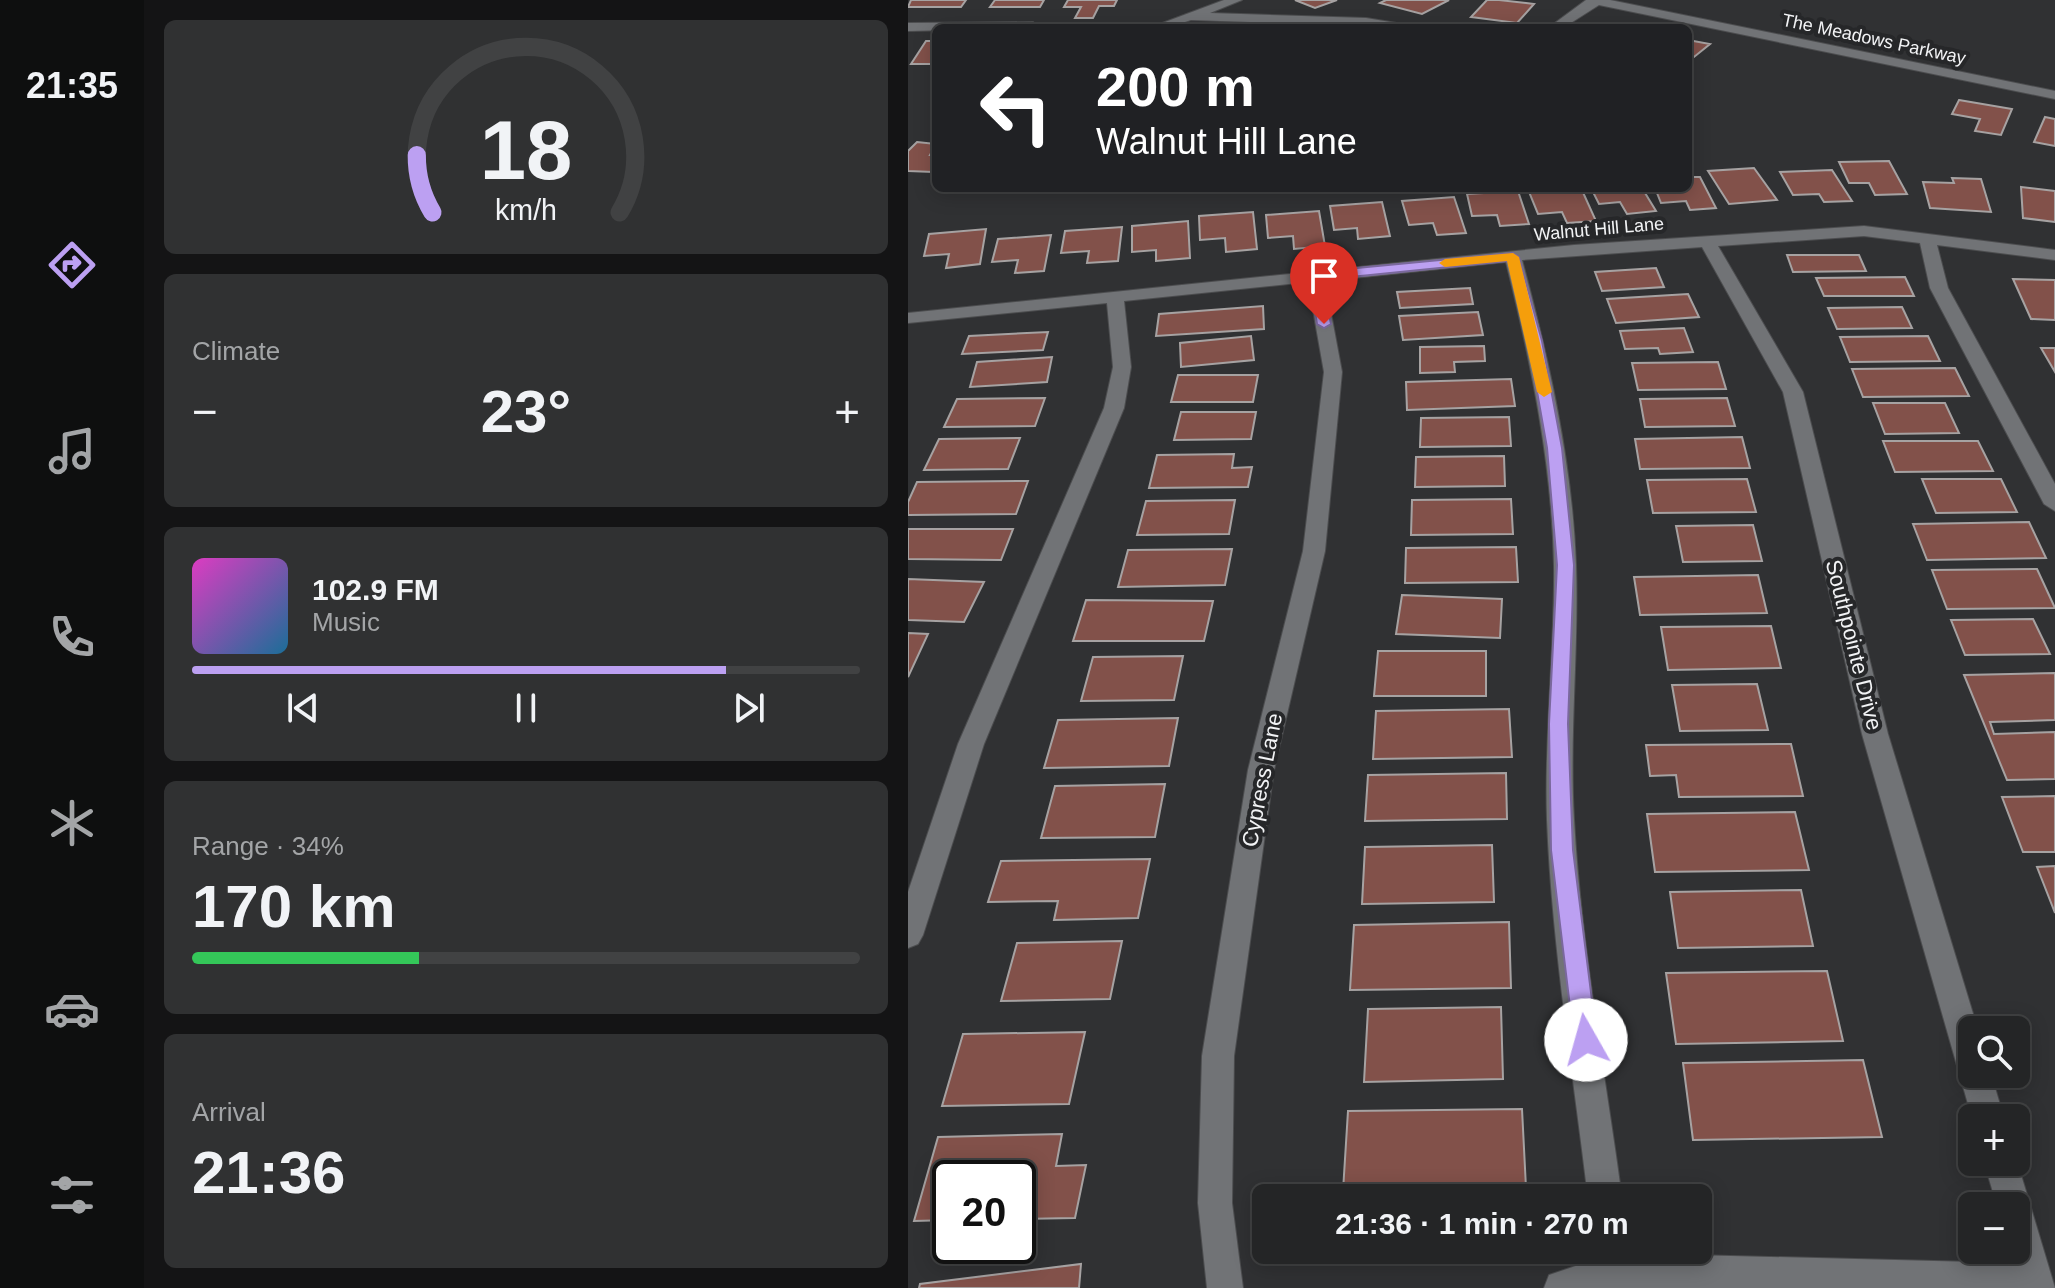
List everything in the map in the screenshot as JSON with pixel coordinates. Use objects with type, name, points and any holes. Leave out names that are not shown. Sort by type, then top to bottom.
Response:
[{"type":"street","points":[[1166,24],[1236,0]]},
{"type":"street","points":[[1560,24],[1594,1]]},
{"type":"street","name":"The Meadows Parkway","points":[[1594,1],[2055,95]]},
{"type":"street","points":[[1188,16],[1384,24]]},
{"type":"street","points":[[908,27],[932,27]]},
{"type":"street","name":"Walnut Hill Lane","points":[[908,318],[1706,239],[1864,231],[2055,255]]},
{"type":"street","points":[[1927,237],[1939,288],[2055,504]]},
{"type":"street","name":"Southpointe Drive","points":[[1706,239],[1793,392],[1875,734],[1958,1016]]},
{"type":"street","points":[[1513,257],[1535,341],[1554,448],[1565,565],[1558,724],[1562,850],[1603,1184]]},
{"type":"street","name":"Cypress Lane","points":[[1225,1288],[1215,1203],[1218,1056],[1261,770],[1314,551],[1333,372],[1315,276]]},
{"type":"street","points":[[908,935],[971,744],[1114,408],[1122,367],[1115,298]]},
{"type":"street","points":[[1684,1264],[2037,1284],[2030,1261]]},
{"type":"street","points":[[1562,1288],[1606,1264]]},
{"type":"building","points":[[911,0],[966,0],[961,7],[908,7]]},
{"type":"building","points":[[995,0],[1044,0],[1040,7],[990,7]]},
{"type":"building","points":[[1068,0],[1117,0],[1114,6],[1099,6],[1093,18],[1075,18],[1081,7],[1064,7]]},
{"type":"building","points":[[1295,0],[1337,0],[1315,8]]},
{"type":"building","points":[[1386,0],[1449,0],[1422,14],[1380,3]]},
{"type":"building","points":[[1487,0],[1534,4],[1517,23],[1471,17]]},
{"type":"building","points":[[926,41],[932,41],[932,64],[911,64]]},
{"type":"building","points":[[1692,41],[1710,44],[1694,57]]},
{"type":"building","points":[[1959,100],[2012,109],[2001,135],[1975,131],[1980,119],[1952,114]]},
{"type":"building","points":[[2045,117],[2055,119],[2055,146],[2034,142]]},
{"type":"building","points":[[917,142],[932,144],[932,172],[908,171],[908,151]]},
{"type":"building","points":[[1889,161],[1907,194],[1875,195],[1869,183],[1849,183],[1839,162]]},
{"type":"building","points":[[1754,168],[1777,200],[1729,204],[1708,171]]},
{"type":"building","points":[[1832,170],[1852,201],[1824,202],[1819,194],[1793,195],[1780,172]]},
{"type":"building","points":[[1692,177],[1700,177],[1716,208],[1690,210],[1686,201],[1661,203],[1657,192],[1692,192]]},
{"type":"building","points":[[1952,178],[1981,179],[1991,212],[1930,208],[1923,182],[1954,183]]},
{"type":"building","points":[[2021,187],[2055,191],[2055,222],[2023,218]]},
{"type":"building","points":[[1518,192],[1529,224],[1500,226],[1497,215],[1472,216],[1467,194]]},
{"type":"building","points":[[1529,192],[1583,192],[1596,221],[1567,223],[1562,212],[1538,214]]},
{"type":"building","points":[[1593,192],[1644,192],[1656,211],[1627,214],[1620,202],[1599,204]]},
{"type":"building","points":[[1454,197],[1466,233],[1437,235],[1433,223],[1409,225],[1402,201]]},
{"type":"building","points":[[1382,202],[1390,236],[1358,239],[1357,228],[1334,230],[1330,206]]},
{"type":"building","points":[[1319,211],[1325,246],[1294,249],[1293,236],[1268,238],[1266,215]]},
{"type":"building","points":[[1253,212],[1257,249],[1226,252],[1225,238],[1200,240],[1199,216]]},
{"type":"building","points":[[1188,221],[1190,258],[1156,261],[1156,250],[1132,252],[1132,226]]},
{"type":"building","points":[[1122,227],[1118,261],[1087,263],[1089,251],[1061,253],[1065,231]]},
{"type":"building","points":[[986,229],[980,264],[946,268],[949,254],[924,256],[929,234]]},
{"type":"building","points":[[1051,235],[1044,271],[1015,273],[1018,260],[992,262],[998,239]]},
{"type":"building","points":[[1787,255],[1859,255],[1866,271],[1793,272]]},
{"type":"building","points":[[1656,268],[1664,287],[1602,291],[1595,272]]},
{"type":"building","points":[[1905,277],[1914,296],[1824,296],[1816,278]]},
{"type":"building","points":[[2013,279],[2055,280],[2055,320],[2031,319]]},
{"type":"building","points":[[1470,288],[1473,304],[1400,308],[1397,292]]},
{"type":"building","points":[[1688,294],[1699,317],[1616,323],[1607,299]]},
{"type":"building","points":[[1263,306],[1264,329],[1156,336],[1159,314]]},
{"type":"building","points":[[1902,307],[1912,328],[1837,329],[1828,308]]},
{"type":"building","points":[[1478,312],[1483,335],[1403,340],[1399,316]]},
{"type":"building","points":[[1684,328],[1693,352],[1660,354],[1658,348],[1625,349],[1620,331]]},
{"type":"building","points":[[1048,332],[1043,350],[962,354],[969,336]]},
{"type":"building","points":[[1251,336],[1254,360],[1181,367],[1180,343]]},
{"type":"building","points":[[1928,336],[1940,361],[1850,362],[1840,337]]},
{"type":"building","points":[[1484,346],[1485,361],[1454,362],[1455,372],[1420,373],[1420,347]]},
{"type":"building","points":[[2041,348],[2055,348],[2055,372]]},
{"type":"building","points":[[1052,357],[1047,382],[970,387],[977,362]]},
{"type":"building","points":[[1718,362],[1726,389],[1638,390],[1632,363]]},
{"type":"building","points":[[1955,368],[1969,396],[1863,397],[1852,369]]},
{"type":"building","points":[[1178,375],[1258,375],[1253,402],[1171,402]]},
{"type":"building","points":[[1511,379],[1515,406],[1407,410],[1406,382]]},
{"type":"building","points":[[1045,398],[1035,426],[944,427],[957,399]]},
{"type":"building","points":[[1727,398],[1735,426],[1645,427],[1640,399]]},
{"type":"building","points":[[1873,403],[1945,403],[1959,433],[1885,434]]},
{"type":"building","points":[[1181,412],[1256,412],[1251,439],[1174,440]]},
{"type":"building","points":[[1509,417],[1511,446],[1420,447],[1421,418]]},
{"type":"building","points":[[1742,437],[1750,468],[1640,469],[1635,439]]},
{"type":"building","points":[[1020,438],[1008,469],[924,470],[939,439]]},
{"type":"building","points":[[1883,441],[1978,441],[1993,471],[1895,472]]},
{"type":"building","points":[[1234,454],[1232,468],[1252,467],[1248,487],[1149,488],[1157,455]]},
{"type":"building","points":[[1504,456],[1505,486],[1415,487],[1416,457]]},
{"type":"building","points":[[1747,479],[1756,512],[1653,513],[1647,480]]},
{"type":"building","points":[[1922,479],[2001,479],[2017,512],[1936,513]]},
{"type":"building","points":[[1028,481],[1016,514],[908,515],[908,502],[917,482]]},
{"type":"building","points":[[1511,499],[1513,534],[1411,535],[1412,500]]},
{"type":"building","points":[[1235,500],[1229,534],[1137,535],[1146,501]]},
{"type":"building","points":[[2029,522],[2046,558],[1927,560],[1913,524]]},
{"type":"building","points":[[1753,525],[1762,561],[1683,562],[1676,526]]},
{"type":"building","points":[[908,529],[1013,529],[1001,560],[908,559]]},
{"type":"building","points":[[1516,547],[1518,582],[1405,583],[1406,548]]},
{"type":"building","points":[[1232,549],[1225,585],[1118,587],[1128,550]]},
{"type":"building","points":[[2037,569],[2055,608],[1947,609],[1932,570]]},
{"type":"building","points":[[1758,575],[1767,613],[1640,615],[1634,577]]},
{"type":"building","points":[[908,579],[984,582],[964,622],[908,620]]},
{"type":"building","points":[[1402,595],[1502,599],[1500,638],[1396,634]]},
{"type":"building","points":[[1086,600],[1213,601],[1204,641],[1073,641]]},
{"type":"building","points":[[2033,619],[2050,654],[1965,655],[1951,620]]},
{"type":"building","points":[[1771,626],[1781,668],[1668,670],[1661,627]]},
{"type":"building","points":[[908,633],[928,634],[908,677]]},
{"type":"building","points":[[1378,651],[1486,651],[1486,696],[1374,696]]},
{"type":"building","points":[[1183,656],[1174,700],[1081,701],[1093,657]]},
{"type":"building","points":[[2055,673],[2055,720],[1990,722],[1994,734],[2055,732],[2055,779],[2007,780],[1964,675]]},
{"type":"building","points":[[1757,684],[1768,730],[1680,731],[1672,685]]},
{"type":"building","points":[[1509,709],[1512,757],[1373,759],[1376,711]]},
{"type":"building","points":[[1178,718],[1169,766],[1044,768],[1058,720]]},
{"type":"building","points":[[1791,744],[1803,796],[1679,797],[1676,775],[1650,776],[1646,745]]},
{"type":"building","points":[[1506,773],[1507,819],[1365,821],[1368,775]]},
{"type":"building","points":[[1165,784],[1155,837],[1041,838],[1055,786]]},
{"type":"building","points":[[2055,796],[2055,852],[2023,852],[2002,797]]},
{"type":"building","points":[[1795,812],[1809,870],[1655,872],[1647,814]]},
{"type":"building","points":[[1492,845],[1494,902],[1362,904],[1365,847]]},
{"type":"building","points":[[1150,859],[1138,918],[1054,920],[1058,901],[988,902],[1001,861]]},
{"type":"building","points":[[2055,866],[2055,913],[2037,867]]},
{"type":"building","points":[[1801,890],[1813,946],[1678,948],[1670,892]]},
{"type":"building","points":[[1509,922],[1511,988],[1350,990],[1354,925]]},
{"type":"building","points":[[1122,941],[1110,999],[1001,1001],[1017,943]]},
{"type":"building","points":[[1827,971],[1843,1041],[1676,1044],[1666,973]]},
{"type":"building","points":[[1501,1007],[1503,1079],[1364,1082],[1368,1009]]},
{"type":"building","points":[[1085,1032],[1069,1104],[942,1106],[963,1034]]},
{"type":"building","points":[[1863,1060],[1882,1137],[1693,1140],[1683,1063]]},
{"type":"building","points":[[1522,1109],[1526,1184],[1343,1184],[1348,1111]]},
{"type":"building","points":[[1062,1134],[1056,1166],[1086,1165],[1075,1218],[1036,1219],[1036,1160],[932,1160],[932,1220],[914,1221],[938,1137]]},
{"type":"building","points":[[1081,1264],[1079,1288],[919,1288],[920,1284]]},
{"type":"slow traffic","points":[[1445,263],[1513,257],[1535,341],[1544,392]]},
{"type":"route","points":[[1324,324],[1315,276],[1513,257],[1535,341],[1554,448],[1565,565],[1558,724],[1562,850],[1586,1040]]}]
